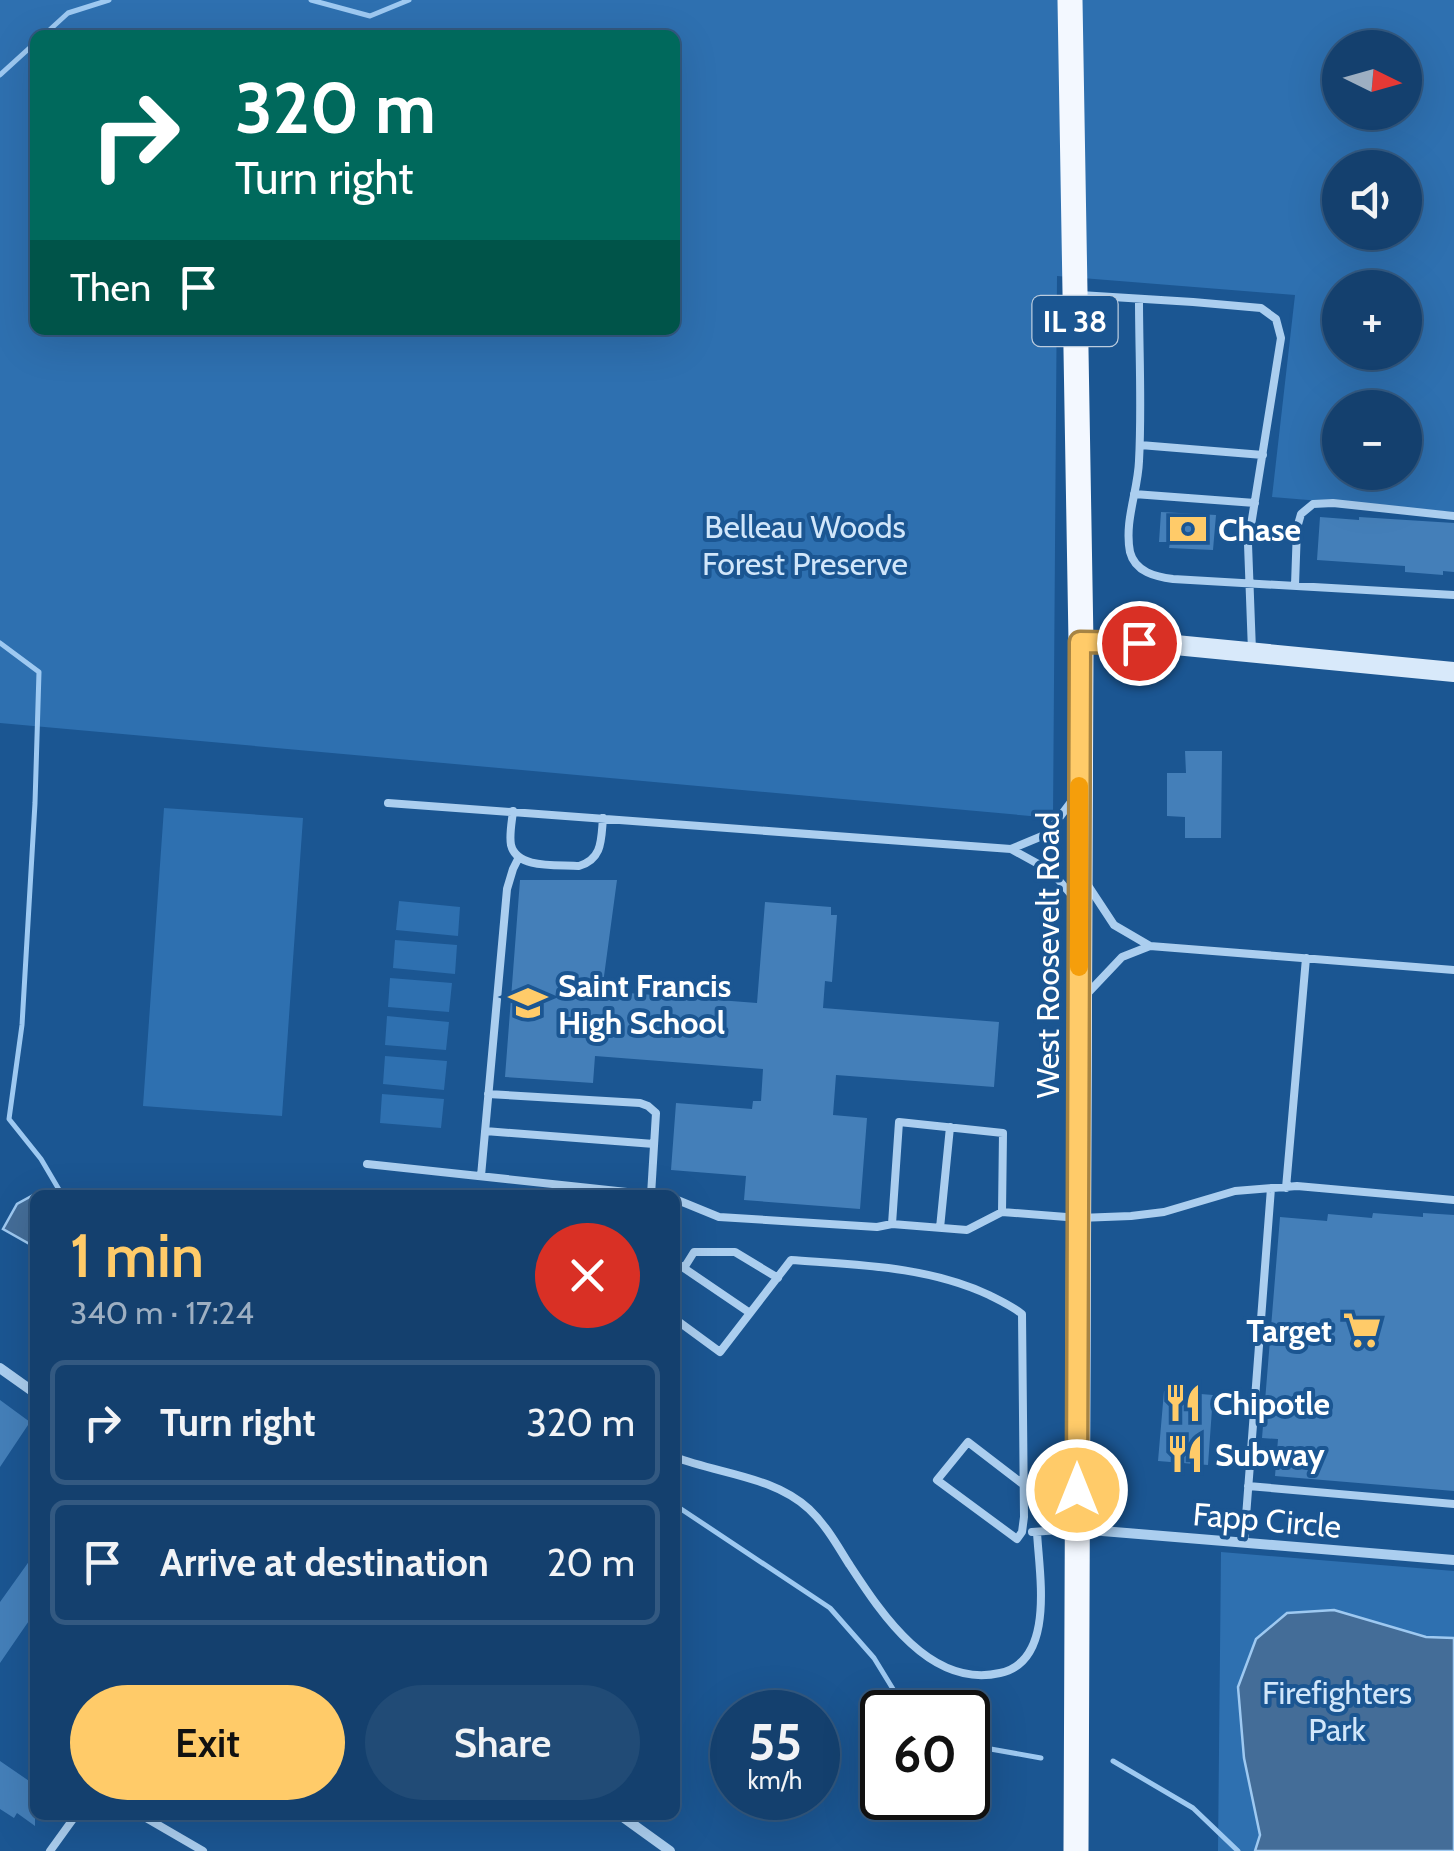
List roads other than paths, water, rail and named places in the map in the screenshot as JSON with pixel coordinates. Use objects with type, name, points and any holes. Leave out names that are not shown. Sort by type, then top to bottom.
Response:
[{"type":"main road","name":"West Roosevelt Road","points":[[1070,0],[1080,642],[1076,1851]]},
{"type":"main road","points":[[1080,642],[1252,651],[1454,672]]},
{"type":"street","points":[[4,1371],[30,1389]]},
{"type":"street","name":"Fapp Circle","points":[[1077,1529],[1454,1560]]},
{"type":"street","points":[[627,1820],[670,1851]]},
{"type":"lane","points":[[1075,295],[1261,308],[1276,320],[1281,338],[1248,544],[1252,651]]},
{"type":"lane","points":[[1139,298],[1140,445],[1130,530],[1130,555],[1138,566],[1153,576],[1454,594]]},
{"type":"lane","points":[[1140,445],[1263,455]]},
{"type":"lane","points":[[1134,494],[1255,503]]},
{"type":"lane","points":[[1295,585],[1297,528],[1301,514],[1313,504],[1454,516]]},
{"type":"lane","points":[[1010,849],[1047,834],[1079,790]]},
{"type":"lane","points":[[388,803],[1010,849],[1052,871],[1079,905]]},
{"type":"lane","points":[[513,811],[511,845],[519,857],[579,866],[586,864],[600,848],[603,818]]},
{"type":"lane","points":[[481,1176],[507,889],[519,857]]},
{"type":"lane","points":[[1079,872],[1114,925],[1150,946]]},
{"type":"lane","points":[[1079,1002],[1122,956],[1150,946],[1454,970]]},
{"type":"lane","points":[[1286,1188],[1306,958]]},
{"type":"lane","points":[[488,1094],[648,1106],[656,1114],[653,1190]]},
{"type":"lane","points":[[892,1224],[899,1122],[1003,1132],[1002,1212]]},
{"type":"lane","points":[[940,1228],[950,1127]]},
{"type":"lane","points":[[485,1131],[654,1144]]},
{"type":"lane","points":[[367,1164],[608,1190]]},
{"type":"lane","points":[[680,1201],[719,1217],[967,1230],[1002,1212],[1079,1218],[1164,1212],[1235,1191],[1297,1186],[1454,1200]]},
{"type":"lane","points":[[1244,1543],[1271,1188]]},
{"type":"lane","points":[[680,1264],[694,1252],[735,1252],[778,1278]]},
{"type":"lane","points":[[680,1323],[720,1352],[791,1260],[894,1268],[930,1275],[1014,1307],[1022,1314],[1024,1485],[1022,1532],[1017,1539],[937,1480],[968,1442],[1024,1485]]},
{"type":"lane","points":[[680,1266],[750,1313]]},
{"type":"lane","points":[[0,1386],[4,1371]]},
{"type":"lane","points":[[680,1459],[776,1488],[808,1508],[900,1632],[936,1662],[964,1674],[1008,1671],[1032,1649],[1041,1602],[1037,1532]]},
{"type":"lane","points":[[1248,1486],[1454,1504]]},
{"type":"lane","points":[[1022,1532],[1077,1529]]},
{"type":"lane","points":[[50,1851],[72,1820]]},
{"type":"lane","points":[[150,1820],[203,1851]]},
{"type":"waterway","points":[[49,30],[68,13],[109,0]]},
{"type":"waterway","points":[[311,0],[370,16],[409,0]]},
{"type":"waterway","points":[[0,75],[30,48]]},
{"type":"waterway","points":[[0,643],[39,672],[22,1025],[9,1119],[41,1159],[59,1190]]},
{"type":"waterway","points":[[680,1508],[830,1608],[874,1658],[894,1690]]},
{"type":"waterway","points":[[990,1749],[1041,1758]]},
{"type":"waterway","points":[[1113,1761],[1193,1808],[1238,1851]]},
{"type":"place","name":"Chase","points":[[1188,529]]},
{"type":"place","name":"Saint Francis High School","points":[[528,1003]]},
{"type":"place","name":"Target","points":[[1362,1330]]},
{"type":"place","name":"Chipotle","points":[[1183,1403]]},
{"type":"place","name":"Subway","points":[[1185,1454]]},
{"type":"park label","name":"Belleau Woods Forest Preserve","points":[[805,544]]},
{"type":"park label","name":"Firefighters Park","points":[[1337,1710]]}]
